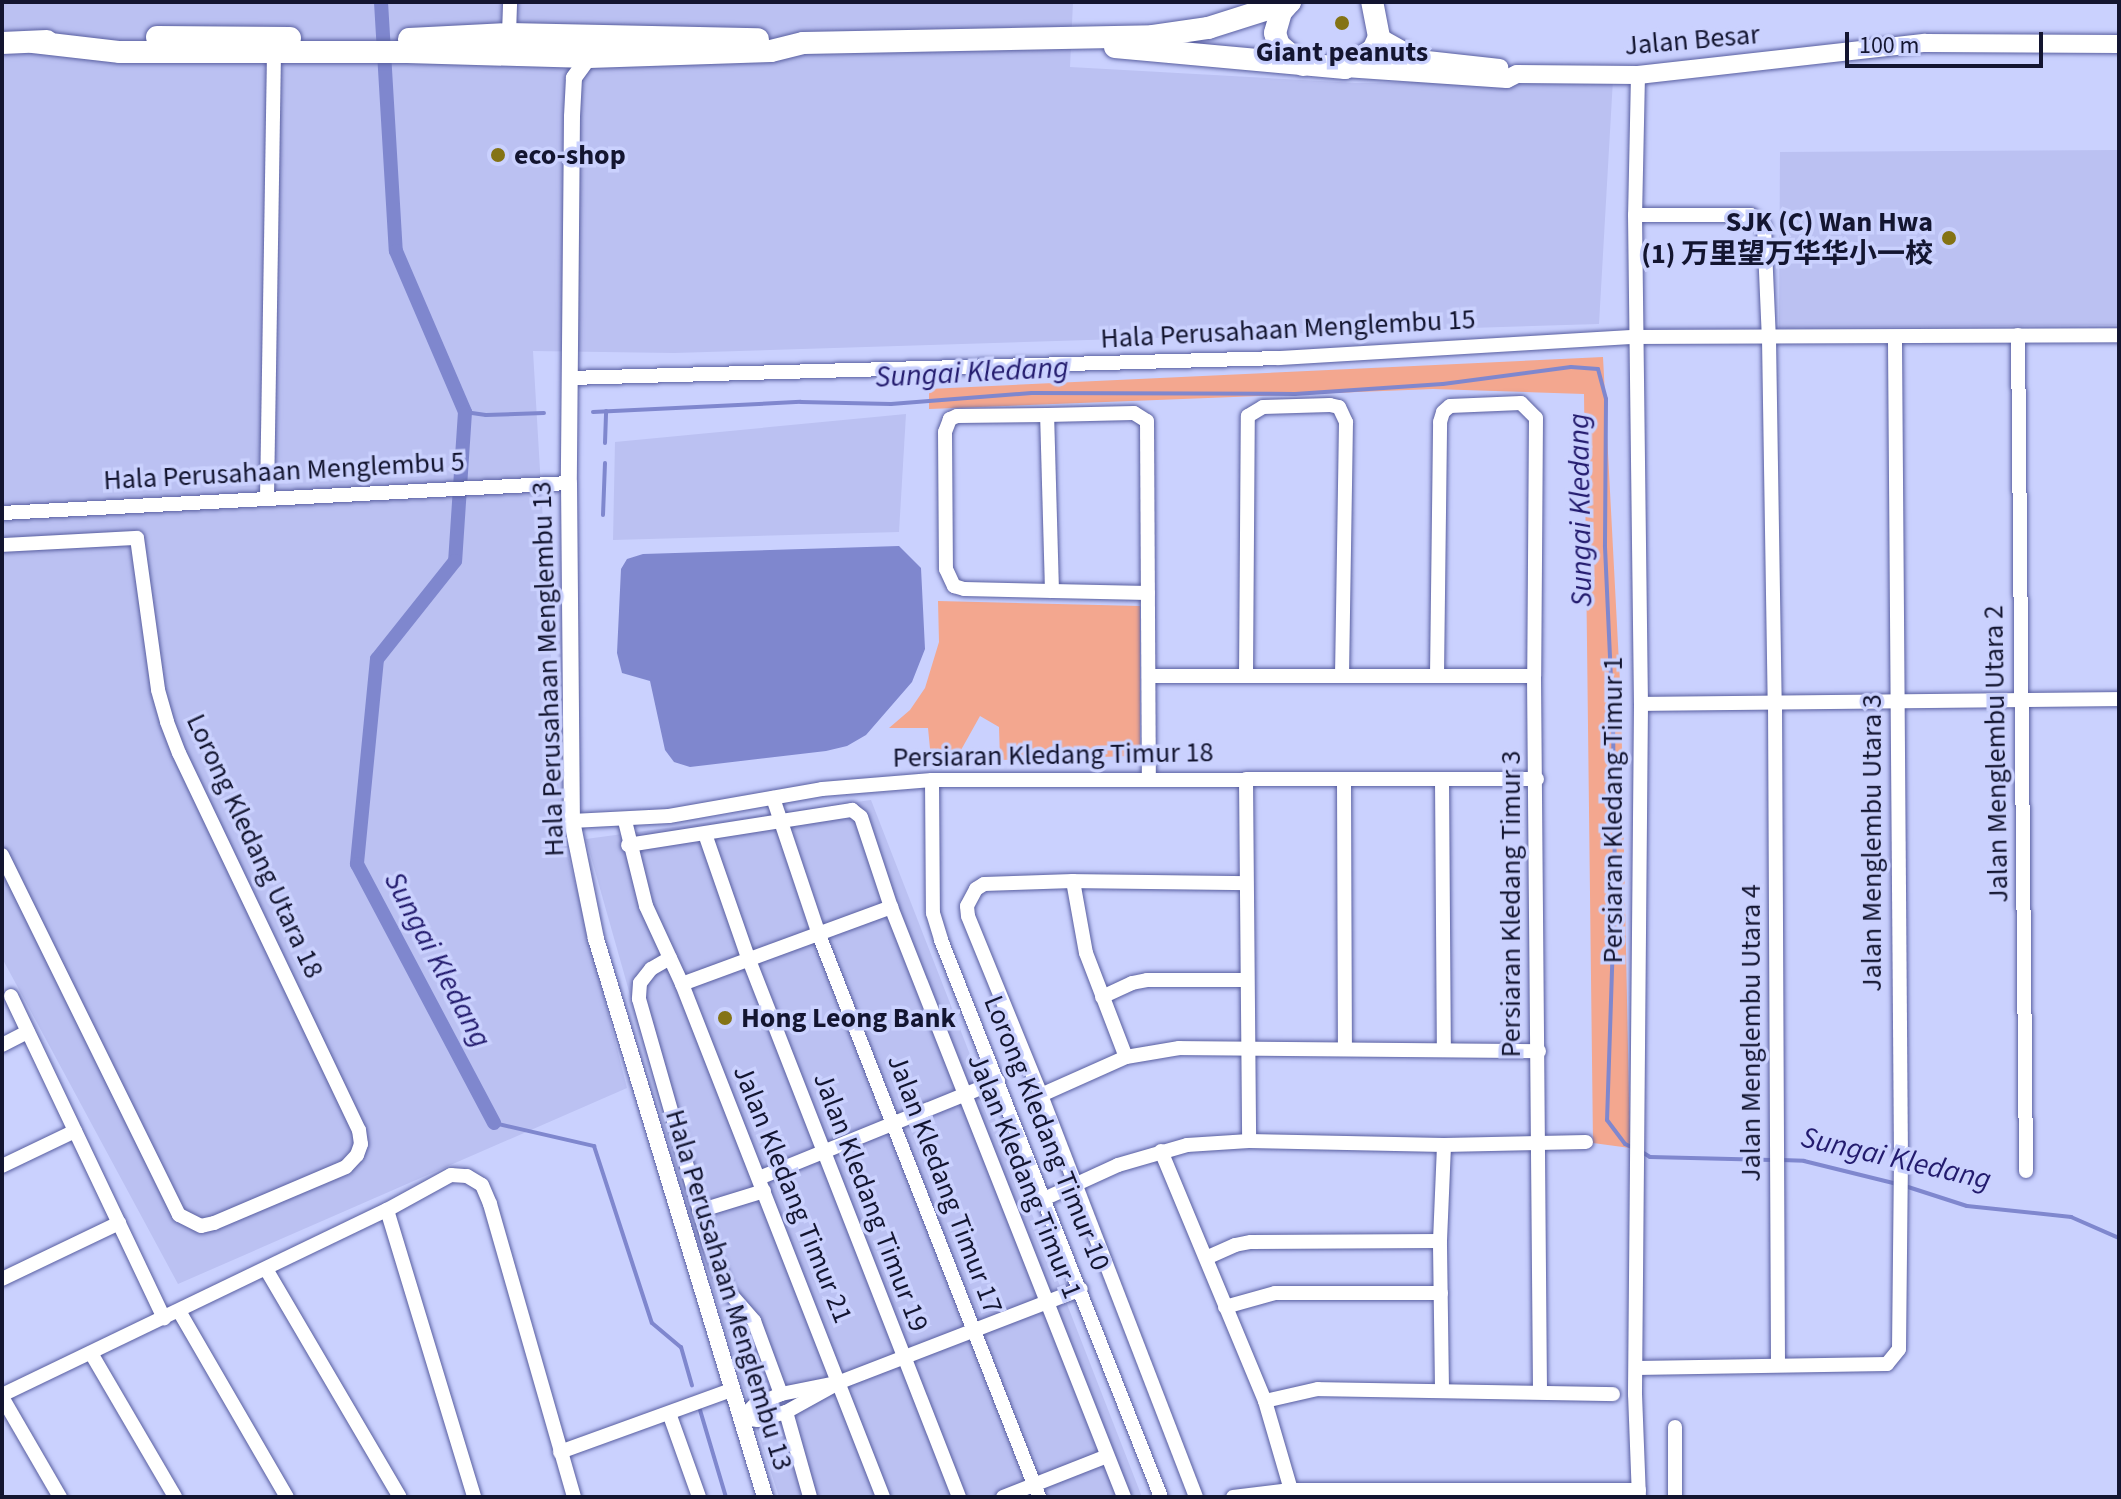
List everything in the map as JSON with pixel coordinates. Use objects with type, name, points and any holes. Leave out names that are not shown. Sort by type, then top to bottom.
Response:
[{"type":"main road","points":[[394,46],[509,34],[728,37],[803,43],[1153,36],[1208,28],[1290,2]]},
{"type":"main road","points":[[1290,2],[1281,12],[1275,33],[1279,45],[1304,65]]},
{"type":"main road","points":[[1070,39],[1148,52],[1345,68],[1373,50],[1378,14]]},
{"type":"main road","name":"Jalan Besar","points":[[1378,14],[1418,59],[1505,68],[1517,74],[1638,75],[1872,51],[1900,45],[2000,41],[2119,44]]},
{"type":"main road","points":[[2,43],[121,37],[394,46],[589,57],[771,51],[803,43]]},
{"type":"main road","points":[[33,42],[120,52],[274,53],[354,46]]},
{"type":"main road","name":"Jalan Besar","points":[[1872,51],[1878,54],[1992,48],[2119,51]]},
{"type":"main road","name":"Jalan Besar","points":[[1345,68],[1507,79],[1517,74]]},
{"type":"street","points":[[509,34],[510,2]]},
{"type":"street","points":[[267,498],[274,53]]},
{"type":"street","points":[[556,56],[574,78],[589,57]]},
{"type":"street","name":"Persiaran Kledang Timur 1","points":[[1638,75],[1635,215],[1641,704],[1636,1368],[1639,1493]]},
{"type":"street","name":"Hala Perusahaan Menglembu 13","points":[[574,78],[569,378],[572,821],[596,939],[765,1497]]},
{"type":"street","name":"Jalan Menglembu Utara 4","points":[[1635,215],[1751,215],[1764,226],[1775,702],[1778,1364]]},
{"type":"street","name":"Jalan Menglembu Utara 2","points":[[2018,335],[2026,1171]]},
{"type":"street","name":"Hala Perusahaan Menglembu 15","points":[[569,378],[1279,358],[1636,337],[1769,339],[2119,335]]},
{"type":"street","name":"Jalan Menglembu Utara 3","points":[[1778,1364],[1887,1364],[1899,1349],[1901,1161],[1895,702],[1899,647],[1895,337]]},
{"type":"street","name":"Persiaran Kledang Timur 3","points":[[1437,676],[1440,422],[1443,412],[1450,406],[1521,403],[1536,418],[1534,676],[1540,1390]]},
{"type":"street","points":[[1246,676],[1246,424],[1253,410],[1263,407],[1330,405],[1343,412],[1342,676]]},
{"type":"street","points":[[1148,593],[964,589],[948,579],[946,425],[957,416],[1134,413],[1147,421],[1148,428],[1149,780]]},
{"type":"street","points":[[1047,415],[1052,591]]},
{"type":"street","name":"Hala Perusahaan Menglembu 5","points":[[2,513],[445,487],[569,483]]},
{"type":"street","name":"Lorong Kledang Utara 18","points":[[2,545],[137,538],[158,690],[167,722],[359,1130],[361,1144],[357,1155],[346,1167],[214,1223],[201,1226],[189,1224],[179,1215],[2,855]]},
{"type":"street","points":[[1149,676],[1534,676]]},
{"type":"street","points":[[1641,704],[2119,699]]},
{"type":"street","points":[[1246,779],[1249,1141]]},
{"type":"street","name":"Persiaran Kledang Timur 18","points":[[572,821],[625,821],[858,784],[932,780],[1537,779]]},
{"type":"street","name":"Lorong Kledang Timur 10","points":[[932,780],[933,913],[1161,1497]]},
{"type":"street","points":[[1344,780],[1345,1047]]},
{"type":"street","points":[[1442,780],[1444,1049]]},
{"type":"street","name":"Jalan Kledang Timur 17","points":[[773,798],[819,935],[896,1124],[1037,1491]]},
{"type":"street","name":"Jalan Kledang Timur 1","points":[[780,821],[852,810],[861,817],[891,907],[1124,1497]]},
{"type":"street","name":"Jalan Kledang Timur 21","points":[[625,821],[628,845],[646,906],[682,984],[883,1497]]},
{"type":"street","points":[[628,845],[780,821]]},
{"type":"street","name":"Jalan Kledang Timur 19","points":[[705,834],[749,960],[959,1497]]},
{"type":"street","points":[[1126,1057],[1086,953],[1073,881],[1246,883]]},
{"type":"street","name":"Lorong Kledang Timur 10","points":[[1073,881],[984,884],[971,896],[968,916],[1041,1095],[1196,1497]]},
{"type":"street","points":[[682,984],[891,907]]},
{"type":"street","points":[[670,958],[651,969],[640,983],[639,999],[699,1211],[722,1278],[728,1291],[754,1321],[781,1394]]},
{"type":"street","points":[[1102,997],[1132,983],[1147,980],[1247,980]]},
{"type":"street","points":[[11,996],[164,1318]]},
{"type":"street","points":[[2,1045],[28,1032]]},
{"type":"street","points":[[1041,1095],[1126,1057],[1179,1048],[1249,1046],[1539,1051]]},
{"type":"street","points":[[699,1211],[824,1153],[998,1081]]},
{"type":"street","points":[[2,1166],[75,1131]]},
{"type":"street","points":[[1046,1198],[1161,1151],[1249,1141],[1444,1145],[1586,1142]]},
{"type":"street","points":[[1442,1389],[1440,1241],[1444,1145]]},
{"type":"street","points":[[1161,1151],[1265,1401],[1291,1490]]},
{"type":"street","points":[[60,1497],[2,1396],[387,1210],[451,1175],[467,1176],[482,1185],[490,1204],[574,1497]]},
{"type":"street","points":[[387,1210],[474,1497]]},
{"type":"street","points":[[2,1279],[119,1223]]},
{"type":"street","points":[[1206,1258],[1235,1245],[1251,1242],[1440,1241]]},
{"type":"street","points":[[266,1269],[400,1497]]},
{"type":"street","points":[[741,1418],[758,1420],[786,1412],[840,1382],[1047,1299],[1081,1289]]},
{"type":"street","points":[[1225,1307],[1275,1293],[1441,1293]]},
{"type":"street","points":[[179,1311],[287,1497]]},
{"type":"street","points":[[91,1353],[175,1497]]},
{"type":"street","points":[[1636,1368],[1778,1364]]},
{"type":"street","points":[[741,1418],[754,1406],[781,1394],[840,1382]]},
{"type":"street","points":[[1265,1401],[1318,1389],[1540,1390],[1613,1394]]},
{"type":"street","points":[[560,1452],[731,1390]]},
{"type":"street","points":[[786,1412],[810,1497]]},
{"type":"street","points":[[669,1413],[699,1497]]},
{"type":"street","points":[[1675,1427],[1675,1497]]},
{"type":"street","points":[[1003,1497],[1037,1491],[1107,1456]]},
{"type":"street","points":[[1233,1497],[1291,1490],[1639,1493]]},
{"type":"shaded area","points":[[2,2],[1073,2],[1070,67],[1356,83],[1613,79],[1599,324],[674,353],[533,351],[561,828],[627,1088],[178,1284],[2,958]]},
{"type":"shaded area","name":"SJK (C) Wan Hwa (1) 万里望万华华小一校","points":[[2119,150],[2119,325],[1779,328],[1780,152]]},
{"type":"shaded area","points":[[1603,357],[1621,702],[1630,1148],[1593,1143],[1584,394],[1433,389],[929,409],[929,389]]},
{"type":"shaded area","points":[[906,414],[899,532],[613,540],[615,442]]},
{"type":"shaded area","points":[[899,546],[921,568],[925,649],[912,682],[866,735],[847,746],[826,751],[690,767],[674,762],[665,750],[650,681],[622,673],[617,653],[621,569],[627,559],[643,554]]},
{"type":"shaded area","points":[[938,601],[1140,606],[1140,749],[1132,756],[1000,760],[999,727],[980,716],[956,759],[931,759],[928,728],[889,728],[910,710],[925,688],[939,642]]},
{"type":"shaded area","points":[[871,800],[1142,1497],[779,1497],[723,1324],[586,839]]},
{"type":"waterway","name":"Sungai Kledang","points":[[381,2],[396,251],[465,412],[455,561],[377,659],[357,864],[494,1123]]},
{"type":"waterway","name":"Sungai Kledang","points":[[593,412],[801,402],[891,404],[1032,393],[1295,394],[1443,384],[1571,367],[1598,369],[1606,399],[1605,547],[1613,721],[1615,880],[1607,1120],[1625,1144],[1634,1148]]},
{"type":"waterway","points":[[605,443],[606,411]]},
{"type":"waterway","name":"Sungai Kledang","points":[[465,412],[486,415],[544,413]]},
{"type":"waterway","points":[[603,515],[605,463]]},
{"type":"waterway","points":[[494,1123],[594,1146],[652,1323],[681,1347],[692,1385]]},
{"type":"waterway","name":"Sungai Kledang","points":[[1642,1152],[1650,1157],[1772,1160]]},
{"type":"waterway","name":"Sungai Kledang","points":[[1781,1160],[1804,1161],[1897,1184]]},
{"type":"waterway","name":"Sungai Kledang","points":[[1905,1186],[1967,1206],[2071,1217],[2119,1238]]},
{"type":"waterway","points":[[700,1410],[726,1497]]},
{"type":"place","name":"Giant peanuts","points":[[1342,23]]},
{"type":"place","name":"eco-shop","points":[[498,155]]},
{"type":"place","name":"SJK (C) Wan Hwa (1) 万里望万华华小一校","points":[[1949,238]]},
{"type":"place","name":"Hong Leong Bank","points":[[725,1018]]}]
